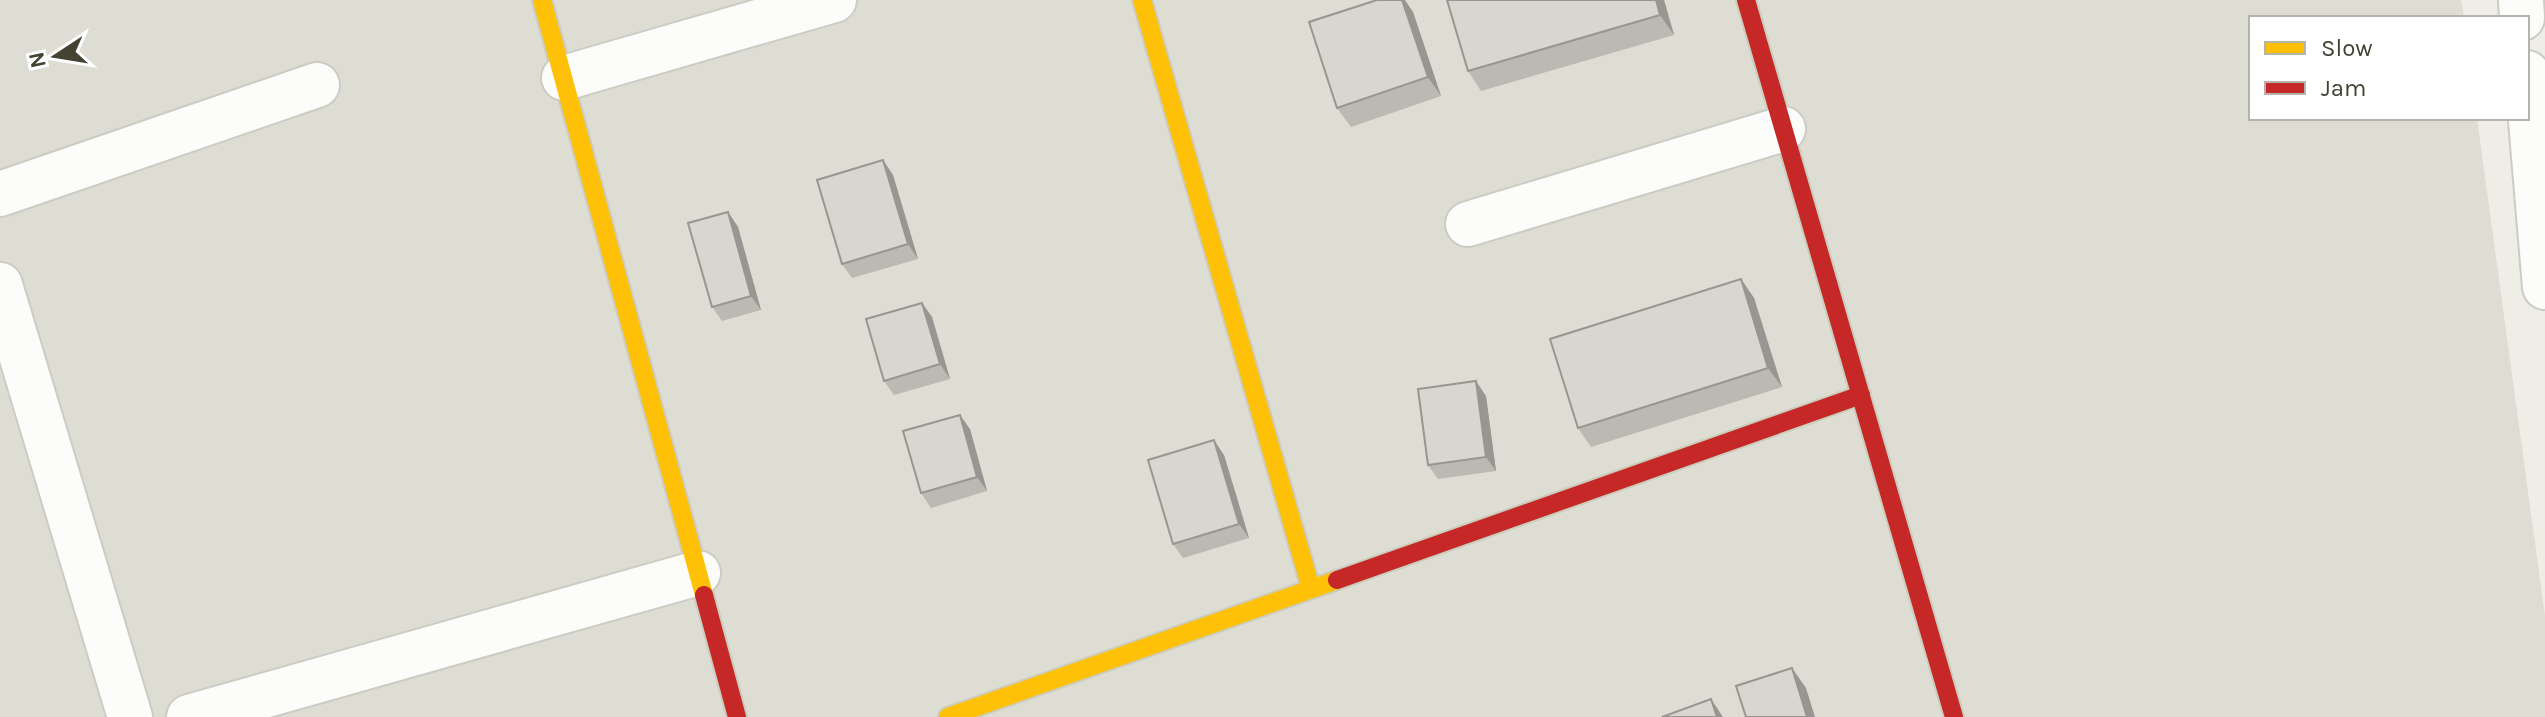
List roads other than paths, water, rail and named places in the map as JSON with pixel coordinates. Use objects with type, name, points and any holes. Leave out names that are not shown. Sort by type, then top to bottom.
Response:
[{"type":"street","points":[[542,0],[737,717]]},
{"type":"street","points":[[564,78],[834,0]]},
{"type":"street","points":[[1142,0],[1311,589]]},
{"type":"street","points":[[1746,0],[1954,717]]},
{"type":"street","points":[[0,194],[317,85]]},
{"type":"street","points":[[2529,96],[2545,276]]},
{"type":"street","points":[[1468,224],[1783,129]]},
{"type":"street","points":[[0,285],[130,717]]},
{"type":"street","points":[[948,717],[1861,395]]},
{"type":"street","points":[[189,717],[698,573]]}]
